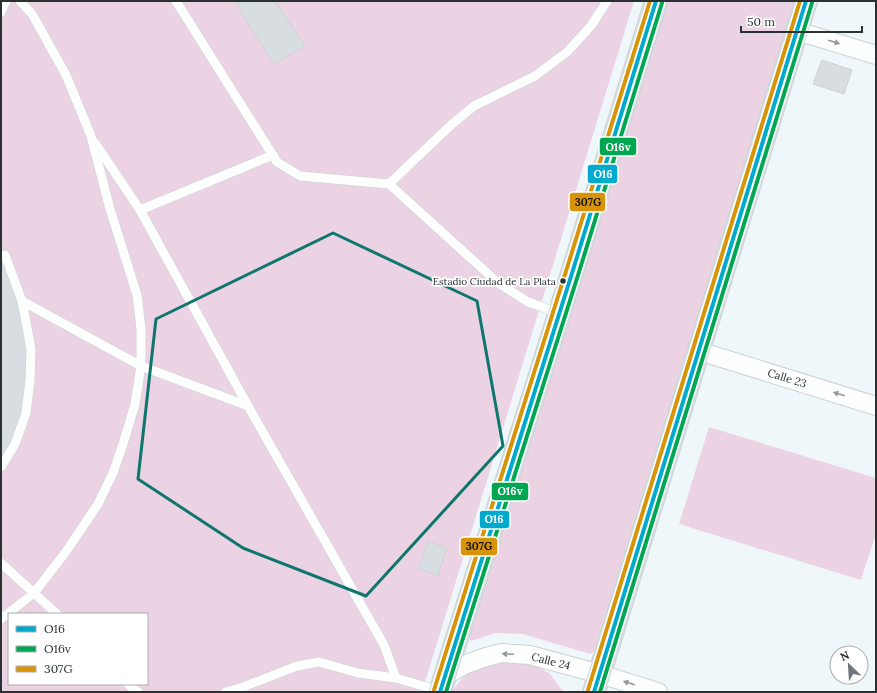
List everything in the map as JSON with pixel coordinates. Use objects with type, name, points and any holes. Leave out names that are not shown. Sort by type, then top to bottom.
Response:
[{"type":"highway","points":[[442,686],[656,1]]},
{"type":"highway","points":[[597,683],[806,1]]},
{"type":"street","points":[[797,31],[876,55]]},
{"type":"street","name":"Calle 23","points":[[699,351],[876,406]]},
{"type":"street","name":"Calle 24","points":[[442,686],[464,665],[502,653],[530,655],[597,683],[658,692]]},
{"type":"lane","points":[[1,12],[6,1]]},
{"type":"lane","points":[[9,613],[34,594],[65,553],[98,504],[113,473],[123,444],[135,404],[141,366],[141,329],[137,295],[110,209],[91,136],[66,75],[32,14],[20,1]]},
{"type":"lane","points":[[176,1],[277,162],[300,176],[389,184],[497,282],[528,302],[559,313]]},
{"type":"lane","points":[[389,184],[451,125],[474,106],[535,76],[568,52],[591,26],[607,1]]},
{"type":"lane","points":[[91,136],[140,210],[248,406],[384,644],[396,678]]},
{"type":"lane","points":[[140,210],[273,155]]},
{"type":"lane","points":[[1,467],[15,444],[26,413],[30,380],[31,348],[22,301],[5,255]]},
{"type":"lane","points":[[22,301],[141,366],[248,406]]},
{"type":"lane","points":[[1,563],[56,613]]},
{"type":"lane","points":[[226,692],[297,666],[319,662],[358,673],[442,686]]},
{"type":"lane","points":[[129,685],[138,692]]},
{"type":"highlighted area","points":[[333,233],[477,301],[503,446],[366,596],[243,548],[138,479],[156,319]]},
{"type":"shaded area","points":[[1,1],[634,1],[422,692],[1,692]]},
{"type":"shaded area","points":[[663,1],[794,1],[594,651],[590,654],[523,634],[495,633],[471,641],[468,637]]},
{"type":"shaded area","points":[[709,427],[876,478],[876,533],[861,580],[679,524]]},
{"type":"shaded area","points":[[496,660],[531,663],[549,673],[564,692],[451,692],[465,675]]},
{"type":"building","points":[[236,1],[275,1],[305,46],[274,64],[241,13]]},
{"type":"building","points":[[822,60],[852,70],[844,94],[813,84]]},
{"type":"building","points":[[1,243],[22,301],[30,380],[15,444],[1,462]]},
{"type":"building","points":[[428,541],[447,548],[438,575],[419,569]]},
{"type":"transit line","name":"307G","points":[[434,690],[650,1]]},
{"type":"transit line","name":"O16","points":[[440,692],[656,1]]},
{"type":"transit line","name":"307G","points":[[588,690],[800,1]]},
{"type":"transit line","name":"O16","points":[[594,692],[806,1]]},
{"type":"transit line","name":"O16v","points":[[446,692],[579,272],[662,3]]},
{"type":"transit line","name":"O16v","points":[[600,692],[812,3]]},
{"type":"place","name":"Estadio Ciudad de La Plata","points":[[563,281]]}]
